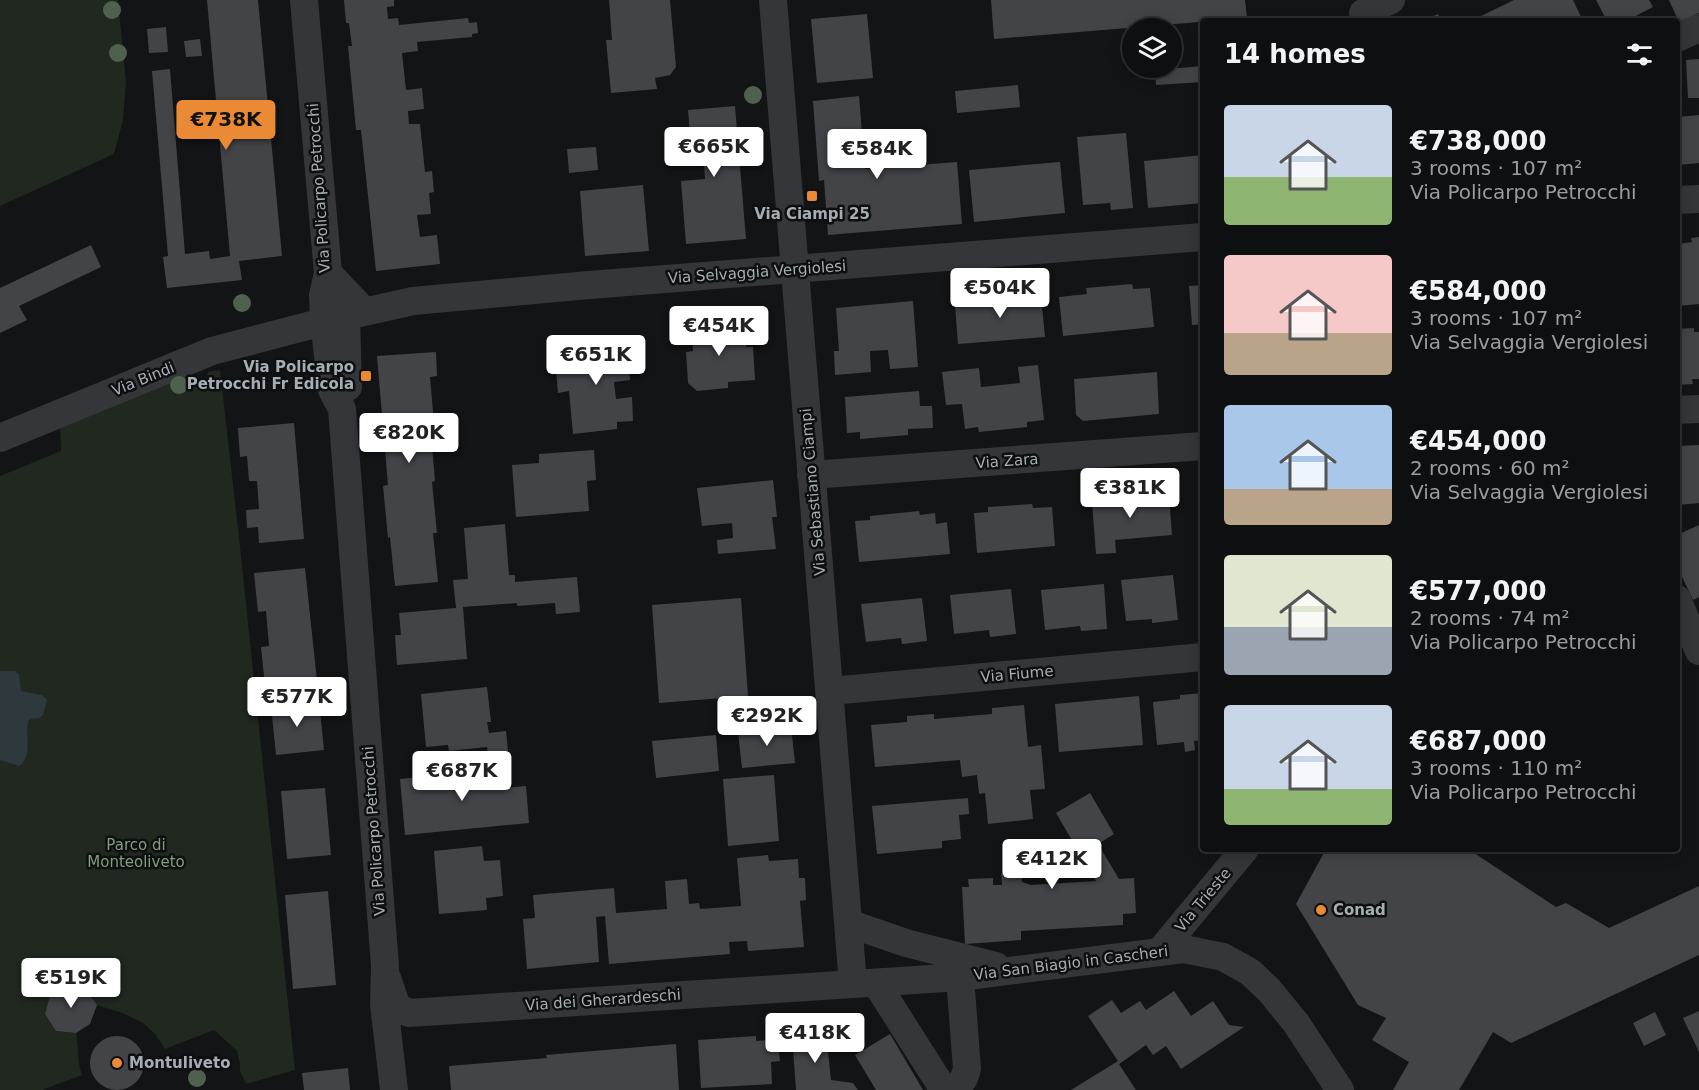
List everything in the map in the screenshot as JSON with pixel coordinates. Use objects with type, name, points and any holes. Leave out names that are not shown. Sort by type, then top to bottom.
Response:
[{"type":"street","name":"Via Policarpo Petrocchi","points":[[304,0],[328,273],[323,295],[345,316],[332,390],[342,409],[385,966],[384,1004],[394,1090]]},
{"type":"street","name":"Via Sebastiano Ciampi","points":[[773,0],[848,922],[865,983]]},
{"type":"street","points":[[1362,11],[1391,0]]},
{"type":"street","points":[[1680,37],[1699,28]]},
{"type":"street","points":[[1680,200],[1699,199]]},
{"type":"street","name":"Via Selvaggia Vergiolesi","points":[[345,316],[413,301],[1200,237]]},
{"type":"street","points":[[328,273],[345,316]]},
{"type":"street","name":"Via Bindi","points":[[0,438],[200,356],[345,316]]},
{"type":"street","points":[[1680,410],[1699,409]]},
{"type":"street","name":"Via Zara","points":[[811,475],[1200,446]]},
{"type":"street","points":[[1680,607],[1699,651]]},
{"type":"street","name":"Via Fiume","points":[[830,691],[1200,657]]},
{"type":"street","name":"Via Trieste","points":[[1161,950],[1243,852]]},
{"type":"street","points":[[848,922],[929,950],[1012,969]]},
{"type":"street","name":"Via San Biagio in Cascheri","points":[[865,983],[960,977],[1161,950],[1184,949],[1206,952],[1223,957],[1250,972],[1269,990],[1296,1023],[1340,1090]]},
{"type":"street","points":[[385,966],[397,1007],[409,1013]]},
{"type":"street","name":"Via San Biagio in Cascheri","points":[[956,1090],[967,1069],[960,977]]},
{"type":"street","points":[[865,983],[944,1090]]},
{"type":"street","name":"Via dei Gherardeschi","points":[[409,1013],[865,983]]},
{"type":"street","points":[[390,1055],[390,1030],[393,1023],[399,1017],[409,1013]]},
{"type":"green space","points":[[0,0],[118,0],[126,82],[123,120],[114,154],[0,206]]},
{"type":"green space","name":"Parco di Monteoliveto","points":[[220,370],[295,1070],[246,1084],[240,1071],[237,1051],[214,1030],[165,1049],[155,1034],[143,1023],[125,1014],[97,1005],[83,986],[64,986],[50,996],[56,1031],[76,1033],[82,1075],[42,1090],[0,1090],[0,476],[61,451],[60,426],[193,371],[194,380],[207,377],[208,372]]},
{"type":"shaded area","points":[[0,671],[15,671],[19,675],[21,691],[42,695],[47,700],[43,715],[30,719],[28,722],[26,757],[19,766],[0,760]]},
{"type":"building","points":[[207,0],[258,0],[282,256],[239,261],[242,280],[167,288],[163,257],[168,256],[152,71],[170,69],[185,254],[209,251],[210,259],[230,256]]},
{"type":"building","points":[[344,0],[394,0],[394,6],[387,7],[388,19],[398,18],[399,25],[468,18],[469,23],[477,22],[478,33],[472,34],[472,37],[417,42],[418,51],[402,53],[406,90],[422,88],[424,109],[408,111],[409,124],[420,124],[425,172],[432,171],[434,192],[429,193],[431,214],[417,215],[420,237],[437,235],[440,264],[376,271],[361,130],[356,130],[348,46],[352,46],[349,23],[346,23]]},
{"type":"building","points":[[609,0],[670,0],[676,67],[670,75],[655,78],[657,89],[611,93],[606,40],[612,40]]},
{"type":"building","points":[[991,0],[1245,0],[1247,18],[1200,18],[1200,22],[1182,23],[1182,18],[1122,18],[1122,28],[994,39]]},
{"type":"building","points":[[1514,0],[1573,0],[1582,18],[1477,18]]},
{"type":"building","points":[[1596,0],[1649,0],[1653,7],[1632,18],[1605,18]]},
{"type":"building","points":[[1669,0],[1699,0],[1699,13],[1680,22],[1680,18],[1677,18]]},
{"type":"building","points":[[867,14],[873,78],[817,83],[811,19]]},
{"type":"building","points":[[1438,14],[1440,18],[1428,18]]},
{"type":"building","points":[[166,27],[168,52],[149,53],[147,29]]},
{"type":"building","points":[[200,39],[202,56],[186,57],[184,41]]},
{"type":"building","points":[[1699,59],[1699,98],[1688,98],[1686,60]]},
{"type":"building","points":[[1200,66],[1200,82],[1156,85],[1156,78],[1182,78],[1182,68]]},
{"type":"building","points":[[1018,85],[1020,107],[957,113],[955,91]]},
{"type":"building","points":[[859,96],[865,169],[957,162],[962,224],[828,235],[824,180],[819,181],[813,101]]},
{"type":"building","points":[[735,106],[746,239],[686,244],[681,181],[705,179],[703,149],[673,148],[672,136],[690,134],[688,110]]},
{"type":"building","points":[[1699,115],[1699,163],[1680,165],[1680,117]]},
{"type":"building","points":[[1126,133],[1133,208],[1111,210],[1110,203],[1083,205],[1077,137]]},
{"type":"building","points":[[596,147],[598,170],[569,173],[567,149]]},
{"type":"building","points":[[1200,155],[1200,203],[1148,208],[1144,161]]},
{"type":"building","points":[[1060,162],[1065,213],[974,222],[969,170]]},
{"type":"building","points":[[643,185],[649,251],[585,256],[580,191]]},
{"type":"building","points":[[1699,237],[1699,304],[1680,306],[1680,244],[1692,242],[1691,238]]},
{"type":"building","points":[[91,245],[101,267],[19,306],[27,320],[0,333],[0,288]]},
{"type":"building","points":[[1132,284],[1133,289],[1150,288],[1154,327],[1063,336],[1059,297],[1087,294],[1086,288]]},
{"type":"building","points":[[1200,285],[1200,324],[1192,325],[1189,286]]},
{"type":"building","points":[[1016,295],[1016,298],[1041,296],[1045,337],[958,344],[955,306],[970,305],[970,299]]},
{"type":"building","points":[[913,301],[918,367],[890,369],[888,350],[870,351],[871,372],[835,375],[834,351],[839,351],[836,308]]},
{"type":"building","points":[[721,322],[722,327],[737,326],[744,332],[746,347],[753,347],[755,380],[728,382],[728,388],[697,391],[688,383],[686,352],[693,351],[691,324]]},
{"type":"building","points":[[1694,328],[1694,332],[1699,332],[1699,379],[1692,379],[1693,384],[1680,385],[1680,329]]},
{"type":"building","points":[[626,342],[630,380],[614,382],[616,399],[632,397],[633,421],[617,422],[617,429],[573,434],[569,391],[558,393],[556,371],[568,370],[566,347]]},
{"type":"building","points":[[436,352],[437,376],[430,377],[434,423],[430,423],[437,533],[433,533],[438,582],[395,586],[383,486],[388,485],[377,356]]},
{"type":"building","points":[[1038,365],[1044,420],[1027,422],[1027,427],[979,432],[978,427],[965,429],[962,404],[946,405],[942,372],[979,368],[981,387],[1020,383],[1018,367]]},
{"type":"building","points":[[1157,372],[1159,414],[1083,421],[1076,415],[1074,379]]},
{"type":"building","points":[[919,391],[920,406],[932,406],[933,428],[908,429],[908,435],[860,439],[860,432],[847,433],[845,397]]},
{"type":"building","points":[[294,423],[304,539],[259,543],[258,527],[247,528],[246,510],[259,509],[257,481],[249,481],[247,456],[240,457],[238,428]]},
{"type":"building","points":[[1699,445],[1699,503],[1680,505],[1680,446]]},
{"type":"building","points":[[594,450],[596,480],[587,481],[589,511],[516,517],[512,465],[539,463],[539,454]]},
{"type":"building","points":[[773,480],[777,517],[772,517],[776,549],[718,554],[717,540],[733,538],[732,523],[702,526],[697,488]]},
{"type":"building","points":[[1152,491],[1152,496],[1169,495],[1172,535],[1115,540],[1116,553],[1096,554],[1092,502],[1106,501],[1105,495]]},
{"type":"building","points":[[1032,504],[1033,508],[1052,507],[1055,546],[977,553],[974,513],[988,512],[988,507]]},
{"type":"building","points":[[919,511],[920,515],[935,513],[936,524],[947,522],[950,554],[859,562],[855,521],[870,520],[870,516]]},
{"type":"building","points":[[505,524],[509,575],[515,575],[515,582],[577,577],[580,612],[556,614],[555,603],[463,607],[467,659],[397,665],[395,635],[401,635],[399,613],[456,608],[453,580],[468,579],[464,528]]},
{"type":"building","points":[[1699,525],[1699,597],[1693,600],[1680,572],[1680,534]]},
{"type":"building","points":[[305,568],[317,681],[265,686],[261,647],[269,646],[266,611],[258,612],[254,573]]},
{"type":"building","points":[[1173,575],[1178,620],[1152,623],[1152,619],[1126,621],[1121,580]]},
{"type":"building","points":[[1104,584],[1107,629],[1081,631],[1080,626],[1045,630],[1041,590]]},
{"type":"building","points":[[1011,589],[1016,634],[990,637],[989,630],[954,634],[950,595]]},
{"type":"building","points":[[741,598],[748,696],[659,703],[652,605]]},
{"type":"building","points":[[922,598],[927,641],[902,644],[901,638],[866,642],[861,604]]},
{"type":"building","points":[[487,687],[491,722],[487,722],[489,733],[506,731],[508,751],[488,754],[487,747],[449,751],[448,745],[426,747],[421,694]]},
{"type":"building","points":[[1200,693],[1200,740],[1194,741],[1195,750],[1185,752],[1184,742],[1157,745],[1153,702],[1180,699],[1180,695]]},
{"type":"building","points":[[1139,696],[1143,745],[1059,752],[1055,704]]},
{"type":"building","points":[[319,701],[324,750],[276,755],[271,706]]},
{"type":"building","points":[[1024,705],[1028,747],[1041,745],[1045,789],[1030,790],[1033,819],[988,824],[985,793],[979,794],[977,775],[962,777],[960,760],[875,767],[871,725],[907,722],[907,716],[934,714],[934,719],[992,714],[992,708]]},
{"type":"building","points":[[791,726],[795,763],[742,768],[738,732]]},
{"type":"building","points":[[716,735],[719,771],[656,778],[652,741]]},
{"type":"building","points":[[505,769],[506,788],[526,786],[529,823],[405,835],[400,779]]},
{"type":"building","points":[[774,775],[779,841],[728,846],[723,779]]},
{"type":"building","points":[[325,788],[331,855],[287,859],[281,791]]},
{"type":"building","points":[[1090,793],[1114,834],[1098,844],[1119,879],[1134,878],[1136,913],[1123,914],[1123,925],[1021,931],[1021,940],[965,944],[962,887],[969,887],[968,879],[993,878],[993,885],[1002,885],[1001,873],[1021,871],[1022,882],[1031,885],[1096,881],[1056,813]]},
{"type":"building","points":[[968,798],[969,814],[959,815],[961,839],[942,841],[942,848],[877,854],[872,806]]},
{"type":"building","points":[[482,846],[484,861],[500,860],[503,896],[486,898],[487,910],[439,914],[434,851]]},
{"type":"building","points":[[1324,852],[1473,852],[1556,907],[1566,903],[1609,928],[1699,886],[1699,955],[1511,1043],[1493,1032],[1459,1090],[1393,1090],[1409,1062],[1372,1040],[1386,1018],[1358,1005],[1296,904]]},
{"type":"building","points":[[768,855],[769,861],[798,859],[799,878],[805,878],[806,900],[800,901],[804,947],[748,951],[747,941],[729,942],[730,954],[609,964],[605,916],[596,917],[599,962],[527,969],[523,919],[535,918],[533,895],[614,888],[616,913],[667,909],[665,881],[687,879],[689,904],[699,903],[700,909],[741,906],[737,858]]},
{"type":"building","points":[[328,891],[336,985],[293,989],[285,895]]},
{"type":"building","points":[[64,986],[83,986],[97,1005],[90,1024],[76,1033],[56,1031],[45,1014],[50,996]]},
{"type":"building","points":[[1174,991],[1191,1016],[1213,1001],[1229,1025],[1244,1027],[1181,1069],[1166,1046],[1153,1055],[1146,1045],[1119,1064],[1136,1090],[1071,1090],[1118,1061],[1088,1016],[1112,1000],[1121,1013],[1140,1001],[1146,1010]]},
{"type":"building","points":[[1699,1011],[1699,1052],[1683,1018]]},
{"type":"building","points":[[1655,1012],[1666,1035],[1644,1046],[1633,1023]]},
{"type":"building","points":[[826,1033],[831,1080],[853,1083],[858,1090],[796,1090],[792,1035]]},
{"type":"building","points":[[890,1034],[923,1090],[876,1090],[855,1055]]},
{"type":"building","points":[[112,1036],[122,1036],[132,1040],[140,1048],[144,1063],[140,1078],[132,1086],[122,1090],[112,1090],[102,1086],[94,1078],[90,1068],[90,1058],[94,1048],[102,1040]]},
{"type":"building","points":[[756,1036],[756,1041],[778,1039],[780,1061],[771,1062],[772,1084],[701,1088],[698,1040]]},
{"type":"building","points":[[676,1044],[679,1090],[451,1090],[449,1066]]},
{"type":"building","points":[[348,1068],[350,1090],[304,1090],[302,1073]]},
{"type":"place","name":"Via Ciampi 25","points":[[812,196]]},
{"type":"place","name":"Via Policarpo Petrocchi Fr Edicola","points":[[366,376]]},
{"type":"place","name":"Conad","points":[[1321,910]]},
{"type":"place","name":"Montuliveto","points":[[117,1063]]}]
